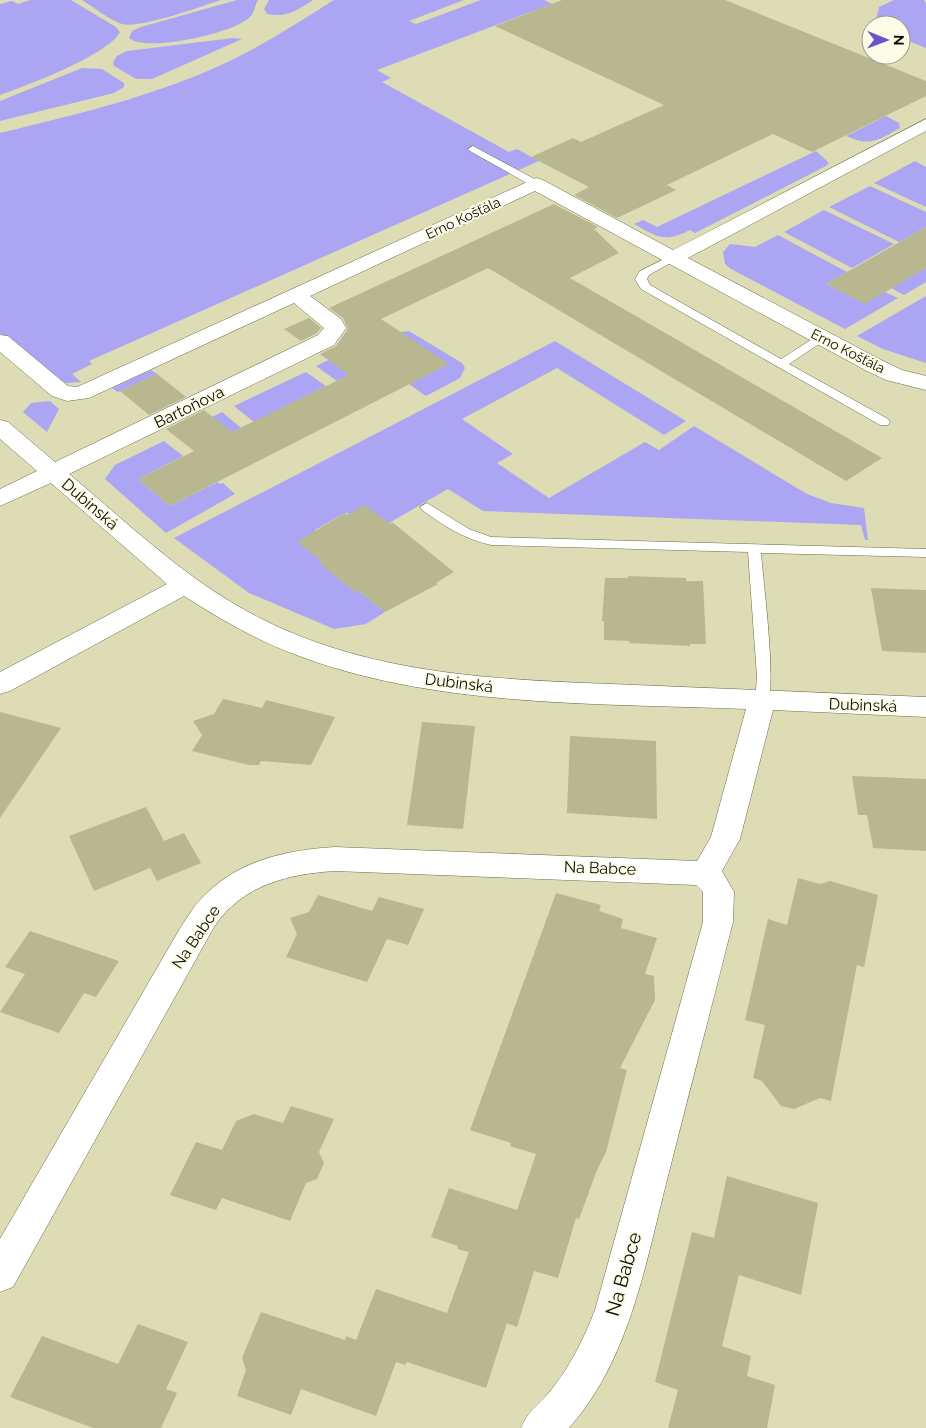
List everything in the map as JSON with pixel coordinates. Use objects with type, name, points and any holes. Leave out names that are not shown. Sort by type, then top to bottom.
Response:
[{"type":"street","points":[[672,258],[926,124]]},
{"type":"street","name":"Erno Košťála","points":[[0,341],[60,391],[74,394],[89,390],[536,184],[874,366],[894,375],[926,383]]},
{"type":"street","name":"Bartoňova","points":[[54,473],[326,340],[335,328],[334,323],[296,295]]},
{"type":"street","points":[[0,426],[54,473],[0,498]]},
{"type":"street","name":"Dubinská","points":[[54,473],[186,586],[236,617],[273,636],[353,665],[450,684],[506,689],[926,707]]},
{"type":"street","points":[[0,684],[186,586]]},
{"type":"street","points":[[705,874],[725,839],[762,701]]},
{"type":"street","name":"Na Babce","points":[[0,1274],[193,934],[210,909],[234,888],[256,873],[301,860],[334,859],[674,870],[705,874],[715,883],[719,891],[721,904],[718,922],[614,1310],[603,1338],[579,1385],[560,1410],[541,1428]]},
{"type":"lane","points":[[473,149],[536,184]]},
{"type":"lane","points":[[672,258],[644,273],[641,280],[645,287],[884,422]]},
{"type":"lane","points":[[781,364],[821,338]]},
{"type":"lane","points":[[427,507],[464,534],[491,541],[926,553]]},
{"type":"lane","points":[[754,548],[764,677],[762,701]]},
{"type":"shaded area","points":[[30,0],[71,0],[116,27],[120,32],[112,41],[84,60],[0,95],[0,4],[12,1],[18,4]]},
{"type":"shaded area","points":[[82,0],[221,0],[171,16],[131,25],[112,20]]},
{"type":"shaded area","points":[[237,0],[258,0],[250,17],[227,29],[209,35],[170,42],[138,42],[129,38],[132,31],[141,27]]},
{"type":"shaded area","points":[[269,0],[313,0],[292,12],[274,15],[267,14],[264,9]]},
{"type":"shaded area","points":[[334,0],[464,0],[409,21],[416,24],[481,0],[544,0],[552,4],[377,70],[391,78],[382,82],[509,152],[517,149],[539,161],[89,361],[92,364],[72,374],[81,382],[65,383],[56,380],[0,333],[0,133],[120,102],[208,71],[249,51]]},
{"type":"shaded area","points":[[894,0],[924,0],[926,3],[926,48],[911,42],[911,15],[877,15],[879,7]]},
{"type":"shaded area","points":[[233,38],[242,39],[152,79],[136,79],[114,66],[113,62],[117,56],[127,51]]},
{"type":"shaded area","points":[[82,68],[102,69],[124,83],[124,87],[114,93],[0,121],[0,101]]},
{"type":"shaded area","points":[[886,116],[899,123],[900,128],[874,141],[862,141],[846,136]]},
{"type":"shaded area","points":[[816,151],[829,163],[826,166],[695,233],[690,230],[674,236],[661,237],[634,224],[643,220],[657,227]]},
{"type":"shaded area","points":[[915,161],[926,167],[926,207],[874,183]]},
{"type":"shaded area","points":[[870,186],[926,212],[926,227],[899,242],[829,207]]},
{"type":"shaded area","points":[[824,210],[894,244],[852,268],[784,232]]},
{"type":"shaded area","points":[[778,235],[847,272],[826,284],[864,303],[885,292],[898,298],[845,329],[731,269],[725,264],[723,252],[730,244],[755,247]]},
{"type":"shaded area","points":[[926,268],[926,282],[904,295],[891,288]]},
{"type":"shaded area","points":[[926,296],[926,363],[883,349],[857,336]]},
{"type":"shaded area","points":[[409,331],[462,363],[465,368],[460,378],[426,396],[409,384],[388,334]]},
{"type":"shaded area","points":[[555,341],[686,421],[664,435],[557,368],[462,419],[513,454],[497,463],[549,498],[645,442],[659,450],[694,426],[807,494],[831,503],[864,508],[868,540],[865,540],[861,525],[483,511],[448,489],[389,523],[345,513],[298,542],[322,561],[320,563],[354,591],[357,590],[385,612],[366,624],[334,629],[249,593],[174,538]]},
{"type":"shaded area","points":[[358,346],[378,360],[337,381],[316,366]]},
{"type":"shaded area","points":[[151,370],[157,374],[118,392],[112,388]]},
{"type":"shaded area","points":[[306,372],[326,386],[254,422],[234,406]]},
{"type":"shaded area","points":[[50,401],[59,409],[47,432],[23,412],[31,403]]},
{"type":"shaded area","points":[[222,412],[241,428],[195,451],[176,435]]},
{"type":"shaded area","points":[[164,441],[183,456],[138,479],[170,506],[218,482],[220,484],[223,483],[235,494],[166,533],[105,479],[115,465]]},
{"type":"building","points":[[562,0],[725,0],[861,55],[861,65],[886,65],[926,81],[926,96],[812,152],[773,134],[667,185],[676,190],[617,218],[574,195],[589,187],[531,157],[573,138],[581,142],[664,105],[495,26]]},
{"type":"building","points":[[554,204],[598,227],[594,229],[619,253],[570,278],[882,458],[846,481],[488,268],[381,319],[449,364],[170,506],[138,479],[194,451],[166,429],[204,410],[232,432],[349,375],[320,354],[336,346],[348,329],[343,318],[329,308]]},
{"type":"building","points":[[926,227],[926,268],[865,304],[826,284]]},
{"type":"building","points":[[309,318],[321,328],[317,333],[301,341],[284,329]]},
{"type":"building","points":[[157,374],[186,397],[149,415],[120,391]]},
{"type":"building","points":[[365,505],[390,524],[392,522],[454,572],[436,583],[438,584],[385,612],[357,590],[354,591],[319,563],[322,561],[297,542],[345,513],[347,515]]},
{"type":"building","points":[[628,576],[686,578],[686,581],[703,581],[706,644],[690,644],[690,646],[604,640],[604,621],[602,621],[605,578],[628,578]]},
{"type":"building","points":[[871,588],[926,590],[926,653],[882,651]]},
{"type":"building","points":[[223,699],[262,708],[266,700],[335,717],[311,765],[261,761],[259,765],[249,765],[192,751],[202,735],[193,721],[214,714]]},
{"type":"building","points":[[0,712],[61,728],[0,818]]},
{"type":"building","points":[[422,722],[475,726],[463,829],[407,825]]},
{"type":"building","points":[[570,736],[656,741],[657,819],[567,813]]},
{"type":"building","points":[[852,776],[926,779],[926,851],[873,848],[867,815],[858,815]]},
{"type":"building","points":[[146,807],[164,841],[184,833],[201,863],[157,881],[150,868],[94,891],[69,836]]},
{"type":"building","points":[[798,878],[820,884],[830,881],[878,895],[864,967],[857,965],[831,1101],[820,1098],[794,1109],[781,1106],[762,1081],[753,1078],[765,1025],[745,1020],[768,919],[787,925]]},
{"type":"building","points":[[556,893],[601,905],[599,911],[623,919],[621,928],[657,938],[645,974],[654,976],[655,1000],[620,1068],[627,1070],[606,1152],[597,1170],[579,1219],[576,1218],[558,1278],[534,1271],[517,1327],[507,1323],[486,1388],[407,1362],[405,1365],[396,1362],[376,1416],[301,1389],[291,1415],[237,1396],[246,1370],[242,1358],[261,1312],[345,1340],[346,1336],[356,1340],[376,1289],[447,1313],[469,1252],[457,1249],[458,1246],[431,1237],[449,1188],[517,1210],[536,1154],[510,1146],[511,1143],[470,1130]]},
{"type":"building","points":[[318,895],[372,911],[379,897],[424,909],[408,945],[387,939],[367,982],[286,957],[297,934],[290,918],[309,912]]},
{"type":"building","points":[[30,931],[119,961],[96,997],[84,993],[59,1033],[0,1012],[25,974],[5,967]]},
{"type":"building","points":[[291,1106],[334,1119],[319,1152],[324,1163],[317,1179],[306,1183],[290,1221],[222,1198],[216,1210],[170,1195],[196,1142],[222,1150],[236,1121],[254,1114],[283,1123]]},
{"type":"building","points":[[727,1176],[818,1203],[801,1295],[739,1275],[722,1346],[751,1356],[747,1376],[775,1385],[767,1428],[668,1428],[678,1390],[655,1382],[692,1232],[714,1238]]},
{"type":"building","points":[[138,1324],[188,1342],[166,1389],[177,1393],[161,1428],[93,1428],[10,1397],[42,1336],[118,1364]]}]
